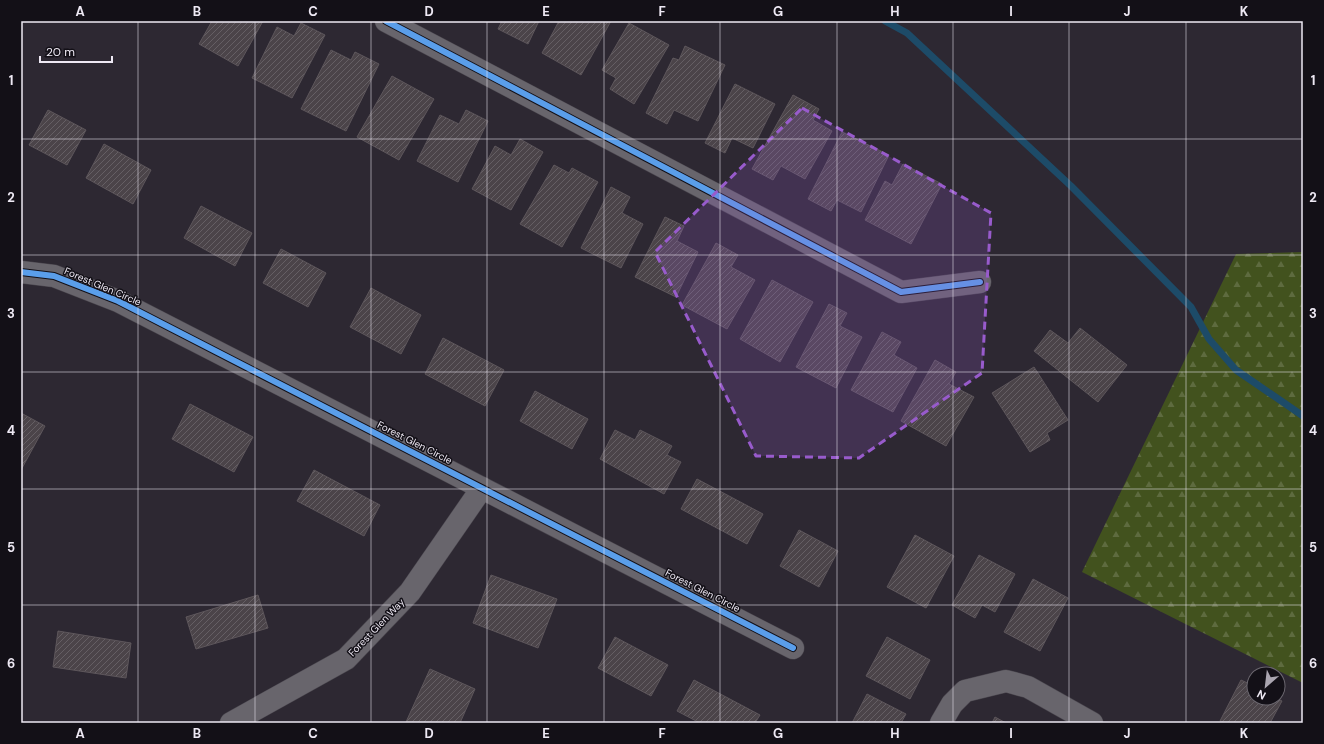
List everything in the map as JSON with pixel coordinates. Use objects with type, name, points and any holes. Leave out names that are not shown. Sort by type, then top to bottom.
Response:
[{"type":"street","points":[[386,21],[901,292],[980,282]]},
{"type":"street","name":"Forest Glen Circle","points":[[21,272],[54,276],[118,301],[792,648]]},
{"type":"street","name":"Forest Glen Way","points":[[231,723],[346,659],[410,592],[482,488]]},
{"type":"street","points":[[941,723],[952,704],[965,691],[1006,681],[1028,687],[1092,723]]},
{"type":"highlighted area","points":[[802,108],[991,213],[982,373],[859,458],[756,456],[655,252]]},
{"type":"green space","points":[[1303,252],[1303,683],[1286,674],[1286,666],[1269,666],[1082,572],[1236,254]]},
{"type":"building","points":[[212,21],[263,21],[238,66],[199,44]]},
{"type":"building","points":[[502,21],[539,21],[528,44],[498,29]]},
{"type":"building","points":[[559,21],[611,21],[581,75],[542,53]]},
{"type":"building","points":[[301,23],[325,35],[292,98],[252,78],[277,27],[294,36]]},
{"type":"building","points":[[629,23],[669,45],[634,104],[610,89],[616,78],[602,70]]},
{"type":"building","points":[[685,46],[725,65],[698,121],[674,110],[667,124],[646,113],[673,58],[679,60]]},
{"type":"building","points":[[331,50],[351,60],[355,52],[379,64],[346,131],[301,109]]},
{"type":"building","points":[[392,76],[434,99],[399,160],[357,137]]},
{"type":"building","points":[[735,84],[775,104],[753,148],[732,138],[725,153],[705,143]]},
{"type":"building","points":[[793,95],[819,109],[813,120],[832,131],[805,179],[781,166],[773,180],[752,169]]},
{"type":"building","points":[[48,110],[86,130],[67,165],[29,145]]},
{"type":"building","points":[[466,110],[488,121],[458,182],[417,161],[440,115],[459,124]]},
{"type":"building","points":[[842,132],[889,155],[861,212],[837,200],[831,211],[808,199]]},
{"type":"building","points":[[520,139],[543,152],[511,210],[472,189],[495,146],[511,155]]},
{"type":"building","points":[[104,144],[151,170],[133,204],[86,178]]},
{"type":"building","points":[[903,164],[942,184],[911,244],[865,220],[885,181],[892,185]]},
{"type":"building","points":[[554,165],[569,173],[572,168],[598,182],[562,247],[520,224]]},
{"type":"building","points":[[611,187],[630,197],[622,213],[643,224],[621,268],[581,248]]},
{"type":"building","points":[[201,206],[252,233],[235,266],[184,238]]},
{"type":"building","points":[[665,217],[684,226],[677,241],[698,252],[676,297],[635,277]]},
{"type":"building","points":[[716,243],[738,255],[731,267],[755,280],[727,329],[682,305]]},
{"type":"building","points":[[281,249],[326,273],[308,307],[263,283]]},
{"type":"building","points":[[772,280],[813,302],[780,362],[740,339]]},
{"type":"building","points":[[371,288],[421,315],[401,354],[350,327]]},
{"type":"building","points":[[829,304],[847,313],[840,326],[862,337],[836,388],[796,367]]},
{"type":"building","points":[[1080,328],[1127,365],[1098,402],[1034,351],[1050,330],[1068,343]]},
{"type":"building","points":[[882,332],[901,342],[894,355],[917,368],[893,412],[851,390]]},
{"type":"building","points":[[443,338],[504,370],[485,406],[425,374]]},
{"type":"building","points":[[935,360],[956,372],[949,384],[974,397],[946,446],[901,421]]},
{"type":"building","points":[[1034,367],[1068,420],[1047,433],[1050,440],[1030,452],[992,393]]},
{"type":"building","points":[[535,391],[588,419],[572,449],[520,421]]},
{"type":"building","points":[[190,404],[253,437],[234,472],[172,439]]},
{"type":"building","points":[[21,413],[45,426],[21,470]]},
{"type":"building","points":[[615,430],[635,440],[640,430],[672,446],[667,455],[681,462],[664,494],[600,459]]},
{"type":"building","points":[[314,470],[380,505],[364,536],[297,501]]},
{"type":"building","points":[[697,479],[763,514],[747,544],[681,509]]},
{"type":"building","points":[[799,530],[838,551],[819,587],[780,566]]},
{"type":"building","points":[[915,535],[954,556],[926,608],[887,587]]},
{"type":"building","points":[[979,555],[1015,574],[995,612],[982,605],[975,618],[952,605]]},
{"type":"building","points":[[491,575],[557,599],[538,648],[473,623]]},
{"type":"building","points":[[1033,579],[1068,598],[1040,651],[1004,632]]},
{"type":"building","points":[[258,595],[268,628],[196,649],[186,617]]},
{"type":"building","points":[[58,631],[131,643],[126,678],[53,667]]},
{"type":"building","points":[[615,637],[668,665],[651,696],[598,668]]},
{"type":"building","points":[[887,637],[930,660],[910,699],[866,676]]},
{"type":"building","points":[[430,669],[475,689],[460,723],[406,722]]},
{"type":"building","points":[[694,680],[760,715],[755,723],[700,723],[677,711]]},
{"type":"building","points":[[1241,680],[1246,682],[1246,706],[1279,706],[1270,723],[1224,723],[1220,721]]},
{"type":"building","points":[[867,694],[906,714],[901,723],[852,723]]},
{"type":"building","points":[[995,717],[1006,723],[992,723]]},
{"type":"waterway","points":[[885,21],[907,33],[1071,186],[1191,307],[1209,339],[1236,370],[1303,416]]},
{"type":"cycle path","points":[[386,21],[901,292],[980,282]]},
{"type":"cycle path","points":[[21,272],[54,276],[118,301],[793,648]]}]
